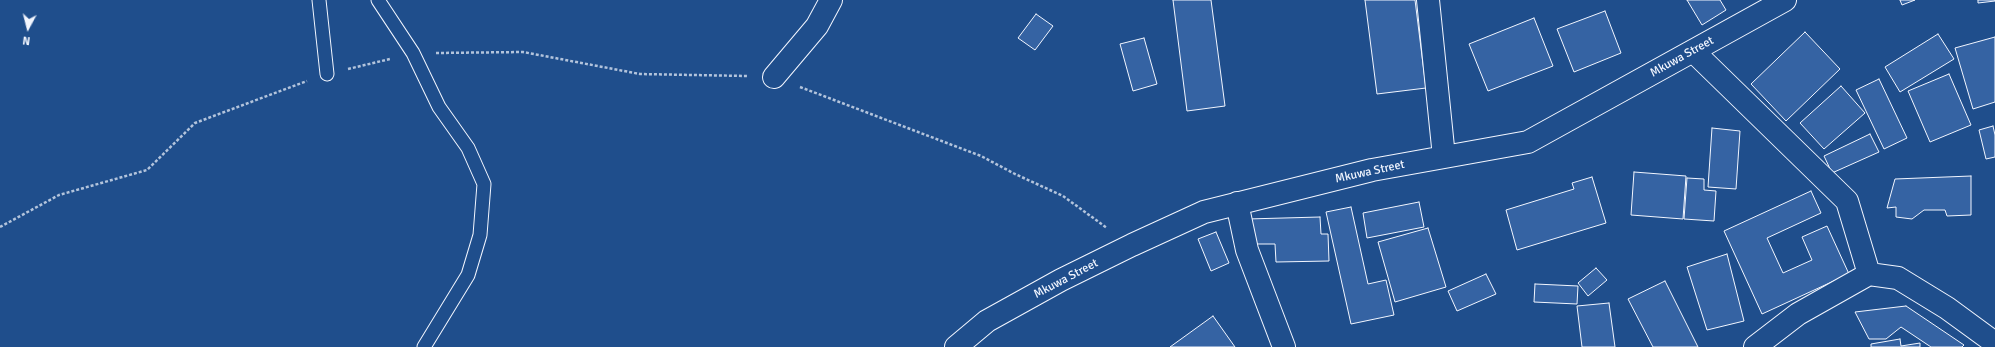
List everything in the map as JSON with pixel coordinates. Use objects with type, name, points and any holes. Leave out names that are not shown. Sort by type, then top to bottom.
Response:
[{"type":"street","points":[[774,77],[817,26],[831,0]]},
{"type":"street","points":[[1428,0],[1444,157]]},
{"type":"street","name":"Mkuwa Street","points":[[956,347],[987,321],[1061,280],[1204,212],[1372,170],[1528,142],[1785,0]]},
{"type":"street","points":[[1693,51],[1847,201],[1869,274]]},
{"type":"street","points":[[1237,203],[1247,250],[1284,347]]},
{"type":"street","points":[[1754,347],[1798,314],[1869,274],[1898,278],[1947,308],[1995,344]]},
{"type":"lane","points":[[319,0],[327,74]]},
{"type":"lane","points":[[378,0],[413,53],[439,107],[468,148],[484,184],[480,235],[468,275],[424,347]]},
{"type":"path","points":[[0,227],[59,195],[147,170],[195,122],[327,74],[413,53],[523,52],[640,74],[774,77],[981,156],[1015,174],[1063,196],[1132,245]]},
{"type":"building","points":[[1173,0],[1211,0],[1225,106],[1187,111]]},
{"type":"building","points":[[1365,0],[1415,0],[1426,88],[1377,94]]},
{"type":"building","points":[[1687,0],[1720,0],[1726,10],[1702,25]]},
{"type":"building","points":[[1900,0],[1915,0],[1902,5]]},
{"type":"building","points":[[1978,0],[1995,0],[1995,1],[1978,3]]},
{"type":"building","points":[[1605,11],[1621,53],[1574,72],[1557,29]]},
{"type":"building","points":[[1036,14],[1053,26],[1035,50],[1018,38]]},
{"type":"building","points":[[1534,18],[1553,66],[1488,91],[1469,44]]},
{"type":"building","points":[[1805,32],[1840,69],[1786,121],[1751,84]]},
{"type":"building","points":[[1938,34],[1954,59],[1900,92],[1885,67]]},
{"type":"building","points":[[1995,37],[1995,102],[1973,109],[1955,48]]},
{"type":"building","points":[[1144,38],[1157,84],[1133,91],[1120,44]]},
{"type":"building","points":[[1949,74],[1971,125],[1930,142],[1908,91]]},
{"type":"building","points":[[1879,79],[1907,138],[1884,149],[1856,90]]},
{"type":"building","points":[[1841,86],[1865,113],[1824,149],[1800,123]]},
{"type":"building","points":[[1993,126],[1995,135],[1995,157],[1986,159],[1979,130]]},
{"type":"building","points":[[1712,128],[1740,131],[1736,189],[1708,187]]},
{"type":"building","points":[[1870,134],[1879,152],[1832,173],[1824,156]]},
{"type":"building","points":[[1634,172],[1686,176],[1683,219],[1631,215]]},
{"type":"building","points":[[1971,176],[1971,215],[1947,216],[1945,210],[1924,210],[1912,219],[1896,217],[1896,207],[1887,208],[1895,179]]},
{"type":"building","points":[[1592,177],[1606,223],[1517,250],[1506,210],[1574,189],[1572,183]]},
{"type":"building","points":[[1687,178],[1704,179],[1704,190],[1716,191],[1714,221],[1684,219]]},
{"type":"building","points":[[1811,191],[1821,213],[1767,238],[1783,273],[1812,260],[1802,237],[1827,226],[1849,274],[1762,314],[1724,231]]},
{"type":"building","points":[[1419,202],[1424,227],[1367,238],[1363,213]]},
{"type":"building","points":[[1351,207],[1368,284],[1386,280],[1394,315],[1351,324],[1326,212]]},
{"type":"building","points":[[1320,217],[1321,234],[1328,234],[1329,261],[1276,262],[1275,244],[1248,244],[1247,219]]},
{"type":"building","points":[[1428,228],[1446,287],[1395,302],[1378,242]]},
{"type":"building","points":[[1216,232],[1229,263],[1211,271],[1198,239]]},
{"type":"building","points":[[1727,254],[1744,321],[1707,330],[1687,267]]},
{"type":"building","points":[[1596,268],[1607,280],[1588,296],[1578,283]]},
{"type":"building","points":[[1486,274],[1496,294],[1457,311],[1448,291]]},
{"type":"building","points":[[1665,281],[1698,347],[1653,347],[1628,299]]},
{"type":"building","points":[[1535,284],[1578,286],[1577,304],[1534,302]]},
{"type":"building","points":[[1609,303],[1615,347],[1582,347],[1577,306]]},
{"type":"building","points":[[1906,306],[1964,345],[1962,347],[1931,347],[1901,327],[1886,339],[1869,339],[1855,312]]},
{"type":"building","points":[[1213,316],[1235,347],[1170,347]]},
{"type":"building","points":[[1900,339],[1901,346],[1920,343],[1920,347],[1871,347],[1871,344]]}]
